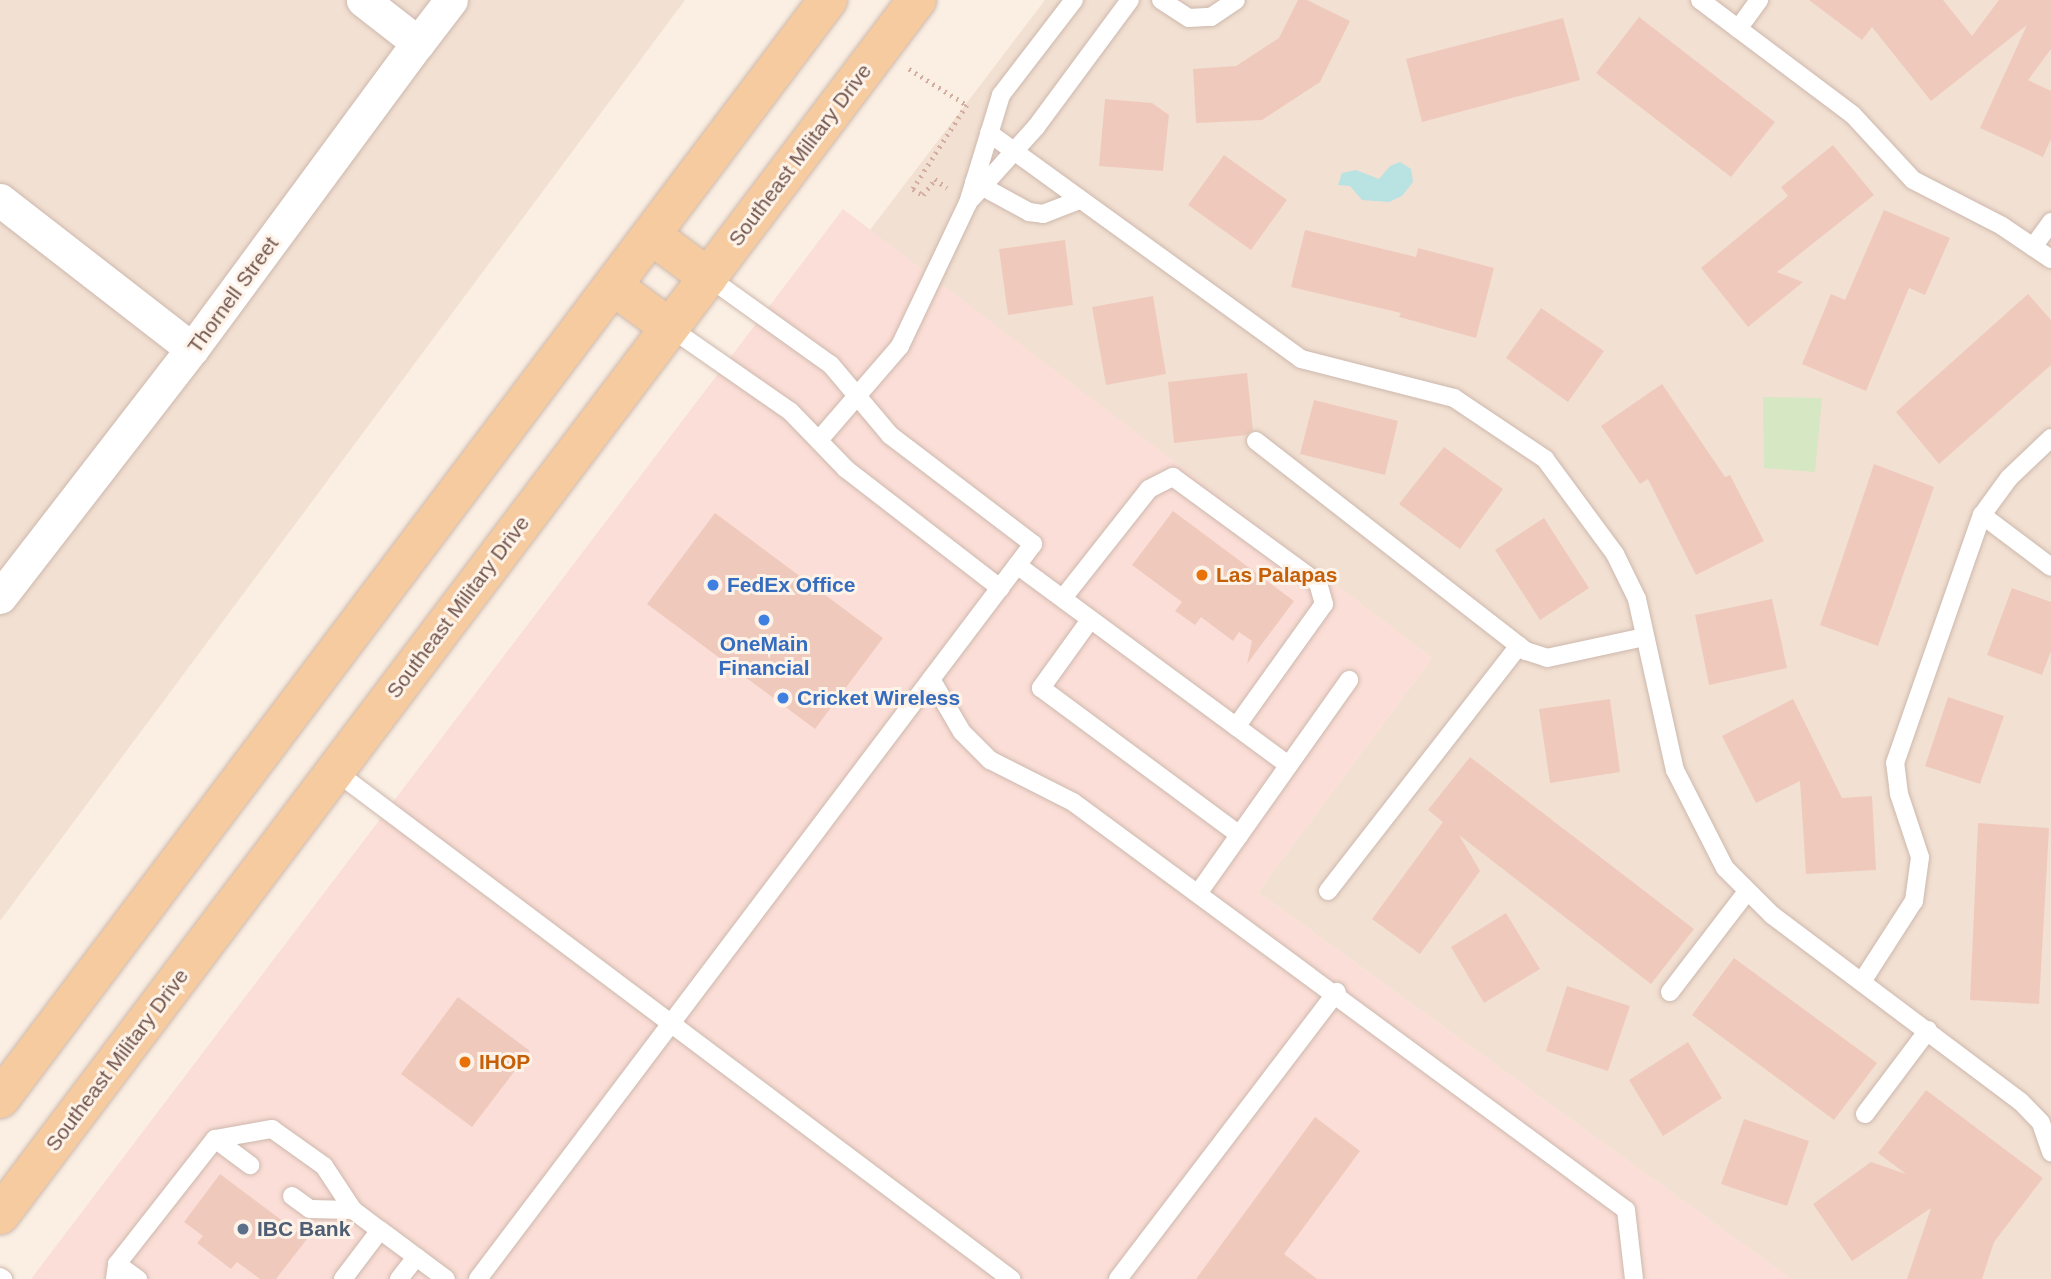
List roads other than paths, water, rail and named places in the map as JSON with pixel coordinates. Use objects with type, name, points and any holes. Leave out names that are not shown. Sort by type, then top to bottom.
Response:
[{"type":"main road","points":[[0,1099],[828,0]]},
{"type":"main road","name":"Southeast Military Drive","points":[[0,1215],[916,0]]},
{"type":"main road","points":[[651,234],[708,277]]},
{"type":"main road","points":[[613,286],[669,327]]},
{"type":"street","points":[[363,0],[418,43]]},
{"type":"street","name":"Thornell Street","points":[[0,597],[192,349],[451,0]]},
{"type":"street","points":[[0,200],[192,349]]},
{"type":"lane","points":[[819,440],[900,346],[978,185],[989,133],[1001,95],[1074,0]]},
{"type":"lane","points":[[978,185],[1015,150],[1130,0]]},
{"type":"lane","points":[[1161,0],[1189,18],[1211,17],[1236,0]]},
{"type":"lane","points":[[1700,0],[1853,115],[1913,180],[2051,259]]},
{"type":"lane","points":[[1738,29],[1759,0]]},
{"type":"lane","points":[[989,133],[1301,359],[1454,398],[1518,438],[1545,459],[1615,554],[1637,598],[1675,770],[1725,868],[1746,893],[2046,1119],[2051,1152]]},
{"type":"lane","points":[[978,185],[1029,212],[1043,214],[1080,201]]},
{"type":"lane","points":[[2033,247],[2051,222]]},
{"type":"lane","points":[[478,1279],[1032,544],[890,435],[831,365],[708,277]]},
{"type":"lane","points":[[669,327],[790,411],[846,469],[1000,587]]},
{"type":"lane","points":[[1863,980],[1914,901],[1920,857],[1899,794],[1895,763],[1982,515],[2009,478],[2051,438]]},
{"type":"lane","points":[[1256,441],[1518,646],[1547,658],[1644,637]]},
{"type":"lane","points":[[1063,598],[1149,489],[1172,477],[1318,583],[1324,604],[1236,727]]},
{"type":"lane","points":[[1982,515],[2051,567]]},
{"type":"lane","points":[[1017,565],[1288,765]]},
{"type":"lane","points":[[1090,620],[1041,688],[1240,835]]},
{"type":"lane","points":[[1328,891],[1518,646]]},
{"type":"lane","points":[[931,679],[962,732],[990,760],[1073,802],[1337,992],[1626,1210],[1634,1279]]},
{"type":"lane","points":[[1199,892],[1349,680]]},
{"type":"lane","points":[[335,771],[1011,1279]]},
{"type":"lane","points":[[1670,992],[1746,893]]},
{"type":"lane","points":[[1118,1279],[1337,992]]},
{"type":"lane","points":[[1865,1114],[1928,1030]]},
{"type":"lane","points":[[138,1279],[116,1272],[215,1139],[272,1129],[324,1166],[353,1210],[446,1279]]},
{"type":"lane","points":[[215,1139],[250,1165]]},
{"type":"lane","points":[[292,1196],[310,1209],[353,1210]]},
{"type":"lane","points":[[343,1279],[380,1230]]},
{"type":"lane","points":[[399,1279],[416,1257]]},
{"type":"water","points":[[1400,162],[1411,169],[1413,182],[1402,196],[1389,202],[1362,200],[1350,186],[1338,185],[1342,173],[1356,170],[1379,179],[1390,166]]},
{"type":"place","name":"Las Palapas","points":[[1202,575]]},
{"type":"place","name":"FedEx Office","points":[[713,585]]},
{"type":"place","name":"OneMain Financial","points":[[764,620]]},
{"type":"place","name":"Cricket Wireless","points":[[783,698]]},
{"type":"place","name":"IHOP","points":[[465,1062]]},
{"type":"place","name":"IBC Bank","points":[[243,1229]]}]
